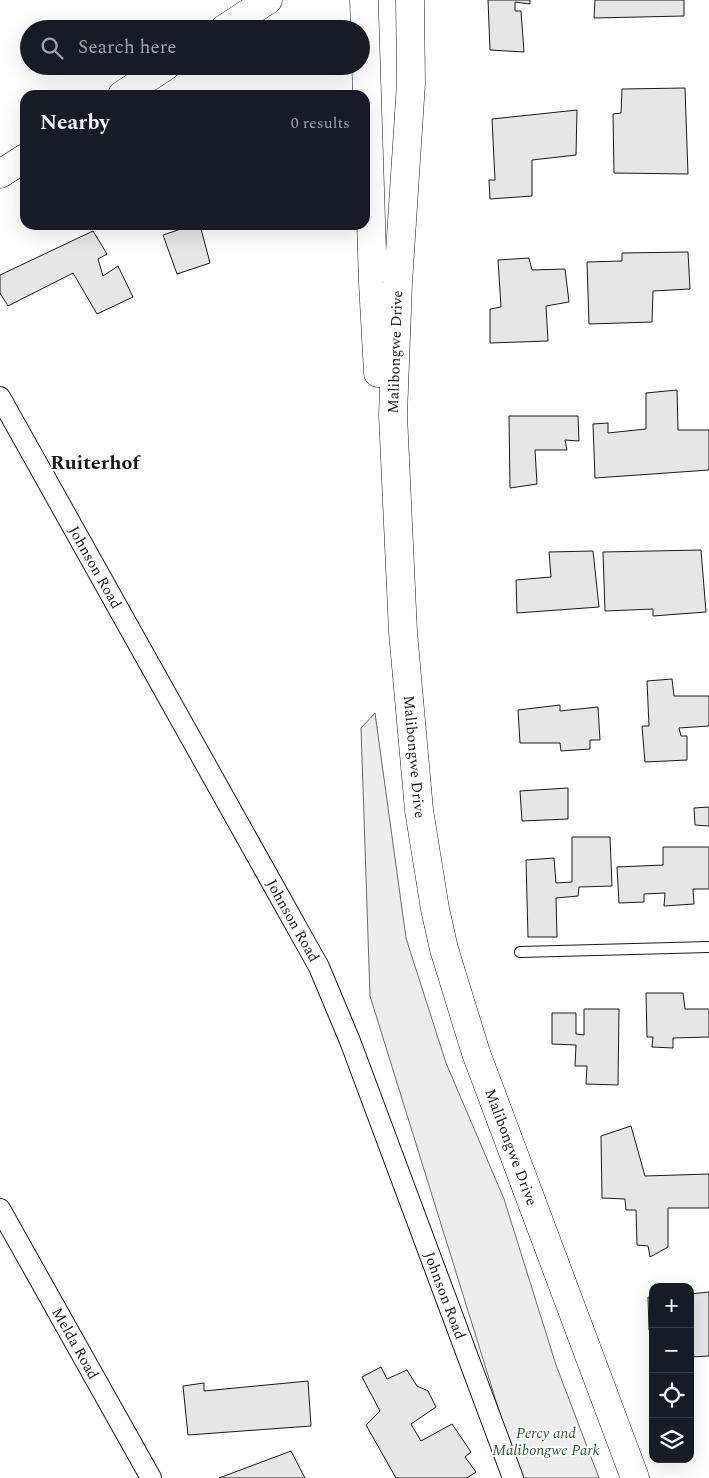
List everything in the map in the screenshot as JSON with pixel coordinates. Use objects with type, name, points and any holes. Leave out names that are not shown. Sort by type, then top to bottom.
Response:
[{"type":"main road","points":[[238,20],[268,0]]},
{"type":"main road","name":"Malibongwe Drive","points":[[364,0],[365,20]]},
{"type":"main road","name":"Malibongwe Drive","points":[[410,0],[411,83],[398,283],[393,399],[403,632],[420,810],[439,925],[476,1053],[635,1478]]},
{"type":"main road","points":[[130,90],[152,75]]},
{"type":"main road","name":"Malibongwe Drive","points":[[366,75],[367,90]]},
{"type":"main road","points":[[0,174],[20,161]]},
{"type":"main road","name":"Malibongwe Drive","points":[[370,212],[372,283],[384,470],[391,632],[401,759],[416,868],[434,952],[465,1057],[622,1478]]},
{"type":"street","name":"Johnson Road","points":[[0,397],[320,967],[350,1041],[513,1478]]},
{"type":"street","name":"Melda Road","points":[[0,1209],[151,1478]]},
{"type":"lane","points":[[520,952],[709,947]]},
{"type":"shaded area","name":"Percy and Malibongwe Park","points":[[375,713],[406,938],[446,1063],[504,1199],[556,1365],[599,1478],[520,1478],[370,996],[361,728]]},
{"type":"building","points":[[488,0],[530,0],[530,4],[515,2],[515,11],[521,11],[524,52],[490,50]]},
{"type":"building","points":[[595,0],[684,0],[684,16],[594,18]]},
{"type":"building","points":[[685,88],[688,174],[614,173],[613,114],[621,113],[622,89]]},
{"type":"building","points":[[577,110],[576,155],[532,160],[532,196],[490,199],[489,180],[495,180],[492,119]]},
{"type":"building","points":[[178,230],[201,230],[210,263],[177,274],[163,235]]},
{"type":"building","points":[[93,231],[107,254],[98,259],[103,276],[118,266],[133,297],[97,314],[73,273],[8,306],[0,293],[0,275]]},
{"type":"building","points":[[688,252],[690,289],[653,291],[652,322],[589,324],[587,262],[622,261],[622,253]]},
{"type":"building","points":[[529,258],[532,270],[565,269],[569,302],[546,306],[548,341],[490,343],[490,309],[501,307],[498,260]]},
{"type":"building","points":[[677,390],[678,430],[709,430],[709,470],[595,478],[593,424],[608,423],[608,433],[646,429],[646,393]]},
{"type":"building","points":[[509,416],[578,416],[579,441],[565,440],[567,450],[535,450],[537,484],[510,488]]},
{"type":"building","points":[[701,550],[706,612],[653,616],[653,609],[605,611],[603,552]]},
{"type":"building","points":[[593,551],[599,607],[517,613],[516,580],[551,577],[549,552]]},
{"type":"building","points":[[672,679],[674,696],[709,696],[709,726],[679,728],[681,736],[687,736],[687,760],[645,762],[642,726],[649,726],[647,681]]},
{"type":"building","points":[[560,705],[560,711],[598,707],[600,740],[590,740],[590,749],[561,751],[560,743],[520,743],[518,710]]},
{"type":"building","points":[[568,788],[568,819],[522,821],[520,791]]},
{"type":"building","points":[[709,807],[709,826],[695,825],[694,808]]},
{"type":"building","points":[[572,837],[610,837],[612,886],[579,887],[578,896],[556,898],[557,937],[528,937],[526,860],[554,858],[556,883],[572,882]]},
{"type":"building","points":[[663,847],[709,847],[709,889],[693,889],[694,904],[664,906],[665,893],[644,894],[644,902],[619,903],[617,867],[663,865]]},
{"type":"building","points":[[646,993],[683,993],[685,1009],[709,1009],[709,1037],[673,1038],[673,1048],[652,1047],[653,1037],[647,1037]]},
{"type":"building","points":[[584,1009],[619,1009],[618,1085],[586,1084],[587,1066],[575,1066],[576,1045],[552,1044],[552,1013],[576,1013],[576,1034],[584,1035]]},
{"type":"building","points":[[631,1126],[645,1176],[709,1174],[709,1208],[668,1208],[668,1247],[650,1257],[648,1246],[637,1245],[636,1210],[626,1210],[625,1199],[602,1198],[601,1136]]},
{"type":"building","points":[[709,1292],[709,1356],[694,1357],[694,1294]]},
{"type":"building","points":[[648,1297],[649,1297],[649,1330]]},
{"type":"building","points":[[381,1367],[387,1379],[407,1370],[417,1386],[428,1391],[436,1407],[411,1424],[421,1441],[452,1424],[471,1452],[465,1457],[476,1472],[467,1478],[396,1478],[366,1425],[380,1411],[362,1377]]},
{"type":"building","points":[[308,1381],[311,1426],[188,1435],[183,1386],[204,1383],[204,1391]]},
{"type":"building","points":[[291,1451],[305,1478],[219,1478]]},
{"type":"district","name":"Ruiterhof","points":[[95,462]]}]
